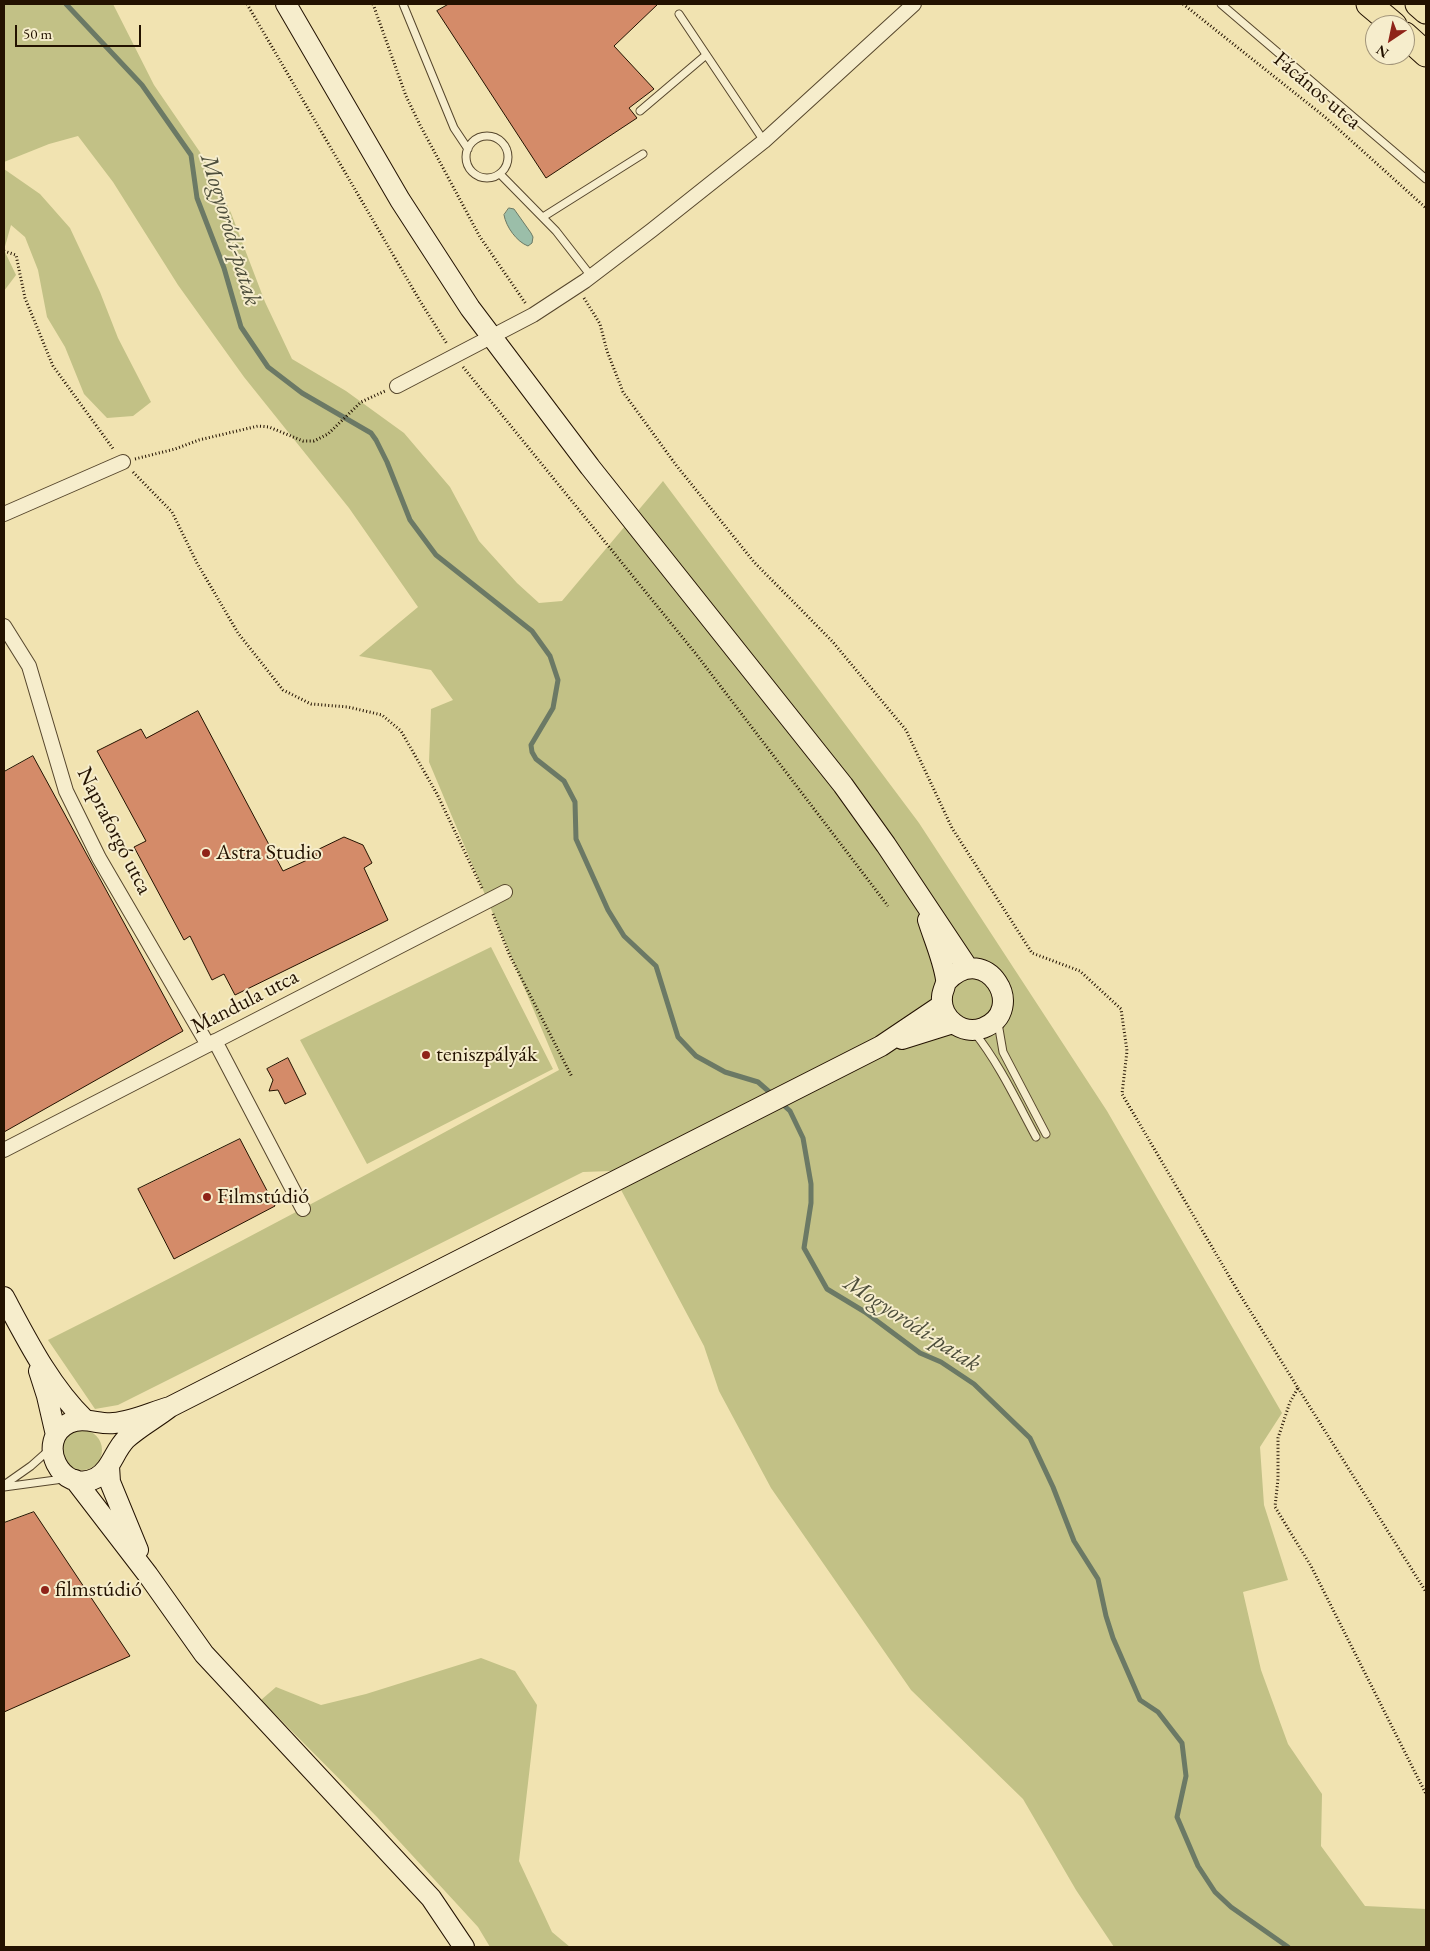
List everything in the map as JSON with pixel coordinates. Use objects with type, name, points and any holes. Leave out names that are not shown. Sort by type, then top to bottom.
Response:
[{"type":"highway","points":[[1369,4],[1382,15]]},
{"type":"highway","points":[[1418,4],[1426,11]]},
{"type":"highway","points":[[1415,44],[1426,54]]},
{"type":"main road","points":[[286,4],[400,200],[491,337],[590,467],[843,785],[886,845],[922,902],[968,968]]},
{"type":"main road","points":[[922,902],[947,981]]},
{"type":"main road","points":[[968,968],[988,972],[996,979],[1003,997],[1002,1007],[998,1016],[986,1026],[972,1030],[962,1028],[953,1023],[944,1012],[942,1005],[942,992],[947,981],[953,975],[968,968]]},
{"type":"main road","points":[[72,1479],[85,1481],[94,1479],[103,1473],[126,1440],[170,1407],[881,1046],[942,1005]]},
{"type":"main road","points":[[881,1046],[953,1023]]},
{"type":"main road","points":[[4,1297],[30,1346],[72,1407],[108,1434],[112,1441],[110,1482],[148,1575]]},
{"type":"main road","points":[[30,1346],[48,1396],[54,1440],[54,1462],[59,1470],[72,1479],[148,1575],[204,1654],[431,1898],[464,1947]]},
{"type":"main road","points":[[54,1440],[68,1423],[90,1421],[114,1423],[170,1407]]},
{"type":"street","points":[[397,386],[533,315],[591,276],[764,140],[914,4]]},
{"type":"street","points":[[4,514],[123,462]]},
{"type":"street","name":"Napraforgó utca","points":[[4,626],[29,666],[66,791],[99,858],[212,1043],[303,1209]]},
{"type":"street","name":"Mandula utca","points":[[4,1150],[505,892]]},
{"type":"lane","points":[[403,4],[454,128],[468,149]]},
{"type":"lane","points":[[1222,4],[1426,180]]},
{"type":"lane","points":[[679,14],[764,140]]},
{"type":"lane","points":[[640,111],[706,55]]},
{"type":"lane","points":[[488,136],[498,139],[505,146],[508,156],[506,166],[500,174],[491,178],[481,178],[472,172],[467,164],[466,154],[470,144],[478,138],[488,136]]},
{"type":"lane","points":[[543,217],[643,154]]},
{"type":"lane","points":[[500,174],[556,231],[591,276]]},
{"type":"lane","points":[[998,1016],[998,1031],[1003,1052],[1046,1134]]},
{"type":"lane","points":[[972,1030],[984,1044],[1036,1137]]},
{"type":"lane","points":[[4,1486],[31,1466],[54,1440]]},
{"type":"lane","points":[[4,1486],[72,1479]]},
{"type":"path","points":[[247,4],[454,356],[696,654],[888,906]]},
{"type":"path","points":[[373,4],[406,96],[420,125],[480,237],[533,315]]},
{"type":"path","name":"Fácános utca","points":[[1183,4],[1325,117],[1426,208]]},
{"type":"path","points":[[4,251],[16,256],[25,298],[53,366],[123,462],[172,512],[197,563],[238,633],[283,690],[311,704],[348,707],[382,715],[401,730],[437,794],[488,901],[510,956],[572,1077]]},
{"type":"path","points":[[576,286],[600,324],[607,351],[623,392],[676,465],[754,562],[832,641],[906,730],[952,828],[1032,953],[1080,971],[1121,1009],[1127,1051],[1122,1094],[1238,1293],[1426,1592]]},
{"type":"path","points":[[123,462],[175,449],[199,440],[258,426],[270,427],[303,442],[314,441],[328,434],[361,402],[397,386]]},
{"type":"path","points":[[1298,1388],[1290,1402],[1278,1438],[1278,1479],[1275,1508],[1311,1566],[1426,1794]]},
{"type":"shaded area","points":[[4,4],[113,4],[154,85],[204,158],[231,213],[265,302],[292,359],[346,391],[404,433],[450,487],[479,541],[517,583],[539,603],[562,601],[663,481],[919,823],[1107,1111],[1282,1413],[1260,1447],[1264,1505],[1288,1580],[1243,1592],[1261,1670],[1288,1744],[1322,1794],[1321,1846],[1365,1906],[1426,1909],[1426,1947],[1114,1947],[1076,1890],[1023,1799],[911,1690],[771,1488],[719,1391],[704,1346],[611,1171],[583,1172],[118,1405],[95,1409],[48,1340],[241,1241],[559,1070],[429,762],[431,709],[453,700],[431,670],[359,656],[418,607],[349,508],[244,377],[178,285],[113,182],[78,136],[49,144],[4,162]]},
{"type":"shaded area","points":[[4,169],[40,194],[70,228],[100,292],[118,338],[151,402],[133,416],[107,418],[84,394],[65,347],[47,317],[38,270],[25,237],[11,225],[4,250]]},
{"type":"shaded area","points":[[509,208],[514,209],[533,237],[532,243],[528,246],[516,238],[507,224],[504,215]]},
{"type":"shaded area","points":[[4,250],[16,275],[4,291]]},
{"type":"shaded area","name":"teniszpályák","points":[[491,947],[553,1069],[367,1164],[300,1040]]},
{"type":"shaded area","points":[[86,1430],[93,1433],[99,1439],[102,1450],[101,1458],[93,1467],[86,1470],[78,1470],[71,1467],[63,1458],[62,1446],[65,1439],[74,1431]]},
{"type":"shaded area","points":[[481,1658],[515,1671],[537,1705],[519,1861],[552,1932],[570,1947],[490,1947],[478,1927],[377,1817],[261,1700],[276,1687],[321,1705],[366,1694]]},
{"type":"building","points":[[449,4],[658,4],[614,46],[654,89],[629,108],[637,118],[546,178],[437,11]]},
{"type":"building","name":"Astra Studio","points":[[198,711],[283,871],[316,856],[315,851],[344,837],[363,845],[372,863],[364,868],[388,920],[235,995],[224,974],[212,980],[190,936],[184,940],[134,847],[146,841],[97,751],[141,729],[146,738]]},
{"type":"building","points":[[33,756],[183,1031],[4,1132],[4,772]]},
{"type":"building","points":[[288,1058],[306,1094],[285,1104],[278,1090],[269,1091],[273,1080],[267,1069]]},
{"type":"building","name":"Filmstúdió","points":[[240,1139],[275,1206],[174,1259],[138,1189]]},
{"type":"building","name":"filmstúdió","points":[[34,1512],[130,1656],[4,1712],[4,1523]]},
{"type":"waterway","name":"Mogyoródi-patak","points":[[66,4],[142,85],[191,155],[197,198],[224,268],[241,327],[268,367],[302,393],[371,433],[387,462],[410,520],[436,555],[532,631],[550,656],[558,680],[553,708],[531,745],[532,752],[536,759],[564,781],[575,802],[576,839],[608,910],[624,936],[656,966],[678,1037],[696,1056],[725,1072],[758,1082],[774,1096]]},
{"type":"waterway","name":"Mogyoródi-patak","points":[[780,1102],[790,1111],[803,1138],[811,1184],[811,1203],[804,1248],[827,1289],[865,1312],[920,1353],[941,1362],[974,1384],[1030,1438],[1053,1487],[1074,1541],[1098,1579],[1113,1638],[1140,1700],[1158,1712],[1182,1743],[1186,1776],[1177,1817],[1198,1866],[1215,1892],[1231,1907],[1288,1947]]},
{"type":"place","name":"Astra Studio","points":[[206,853]]},
{"type":"place","name":"teniszpályák","points":[[426,1055]]},
{"type":"place","name":"Filmstúdió","points":[[207,1197]]},
{"type":"place","name":"filmstúdió","points":[[45,1590]]}]
